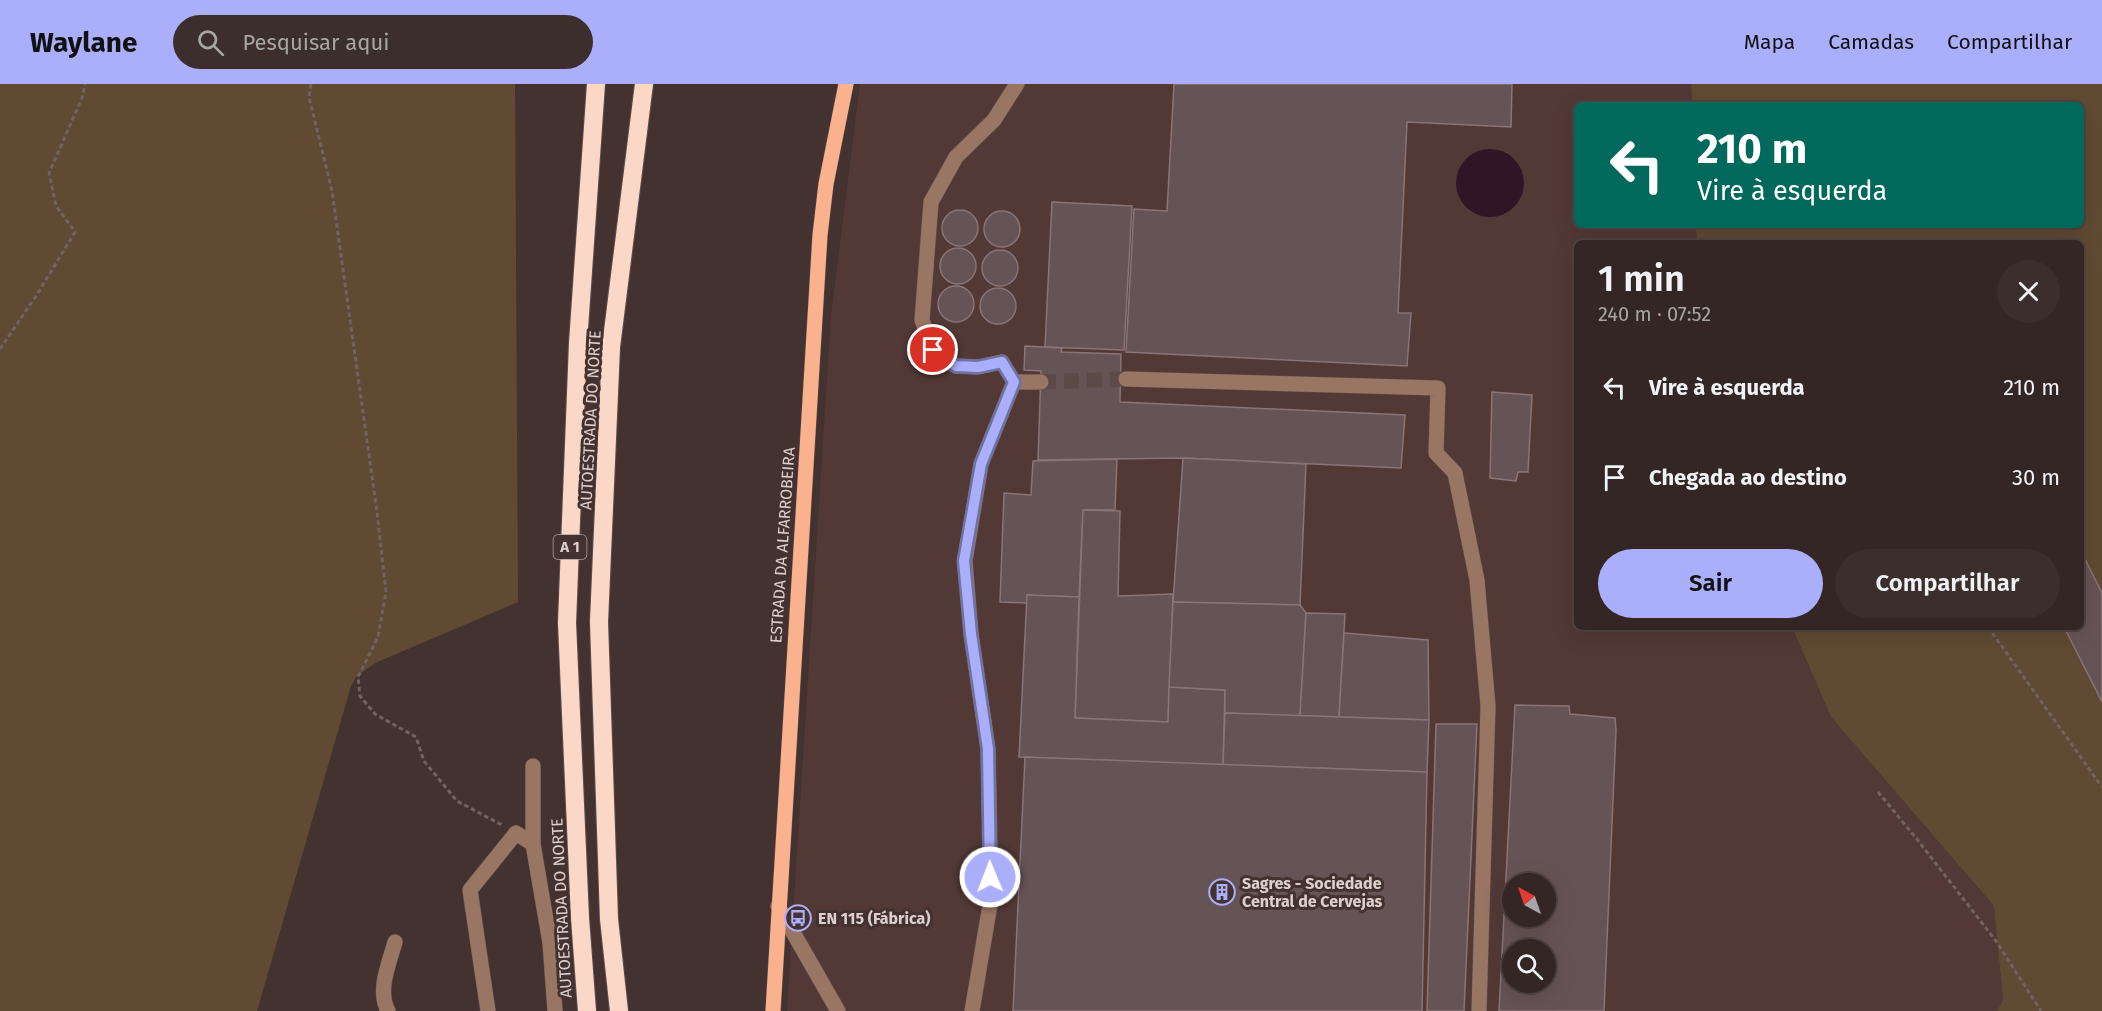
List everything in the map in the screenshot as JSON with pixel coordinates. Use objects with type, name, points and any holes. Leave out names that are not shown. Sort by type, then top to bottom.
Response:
[{"type":"highway","name":"AUTOESTRADA DO NORTE","points":[[587,1011],[579,907],[567,623],[578,343],[596,84]]},
{"type":"highway","name":"AUTOESTRADA DO NORTE","points":[[619,1011],[609,919],[599,622],[611,347],[644,84]]},
{"type":"main road","name":"ESTRADA DA ALFARROBEIRA","points":[[773,1011],[820,235],[826,184],[846,84]]},
{"type":"street","points":[[1014,382],[1002,362],[978,367],[956,366],[933,350],[922,320],[931,202],[957,157],[994,120],[1017,84]]},
{"type":"street","points":[[1126,379],[1438,388],[1436,453],[1455,473],[1477,580],[1488,706],[1479,1011]]},
{"type":"street","points":[[1014,382],[1041,382]]},
{"type":"street","points":[[972,1011],[991,899],[989,772],[964,561],[981,464],[1014,382]]},
{"type":"street","points":[[533,766],[533,844],[550,943],[555,1011]]},
{"type":"street","points":[[488,1011],[470,890],[516,833],[533,844]]},
{"type":"street","points":[[778,906],[838,1011]]},
{"type":"street","points":[[388,1011],[383,1001],[384,982],[395,942]]},
{"type":"path","points":[[0,349],[75,232],[56,206],[49,173],[82,98],[85,84]]},
{"type":"path","points":[[311,84],[309,97],[332,191],[386,592],[378,637],[358,677],[360,696],[375,714],[416,737],[424,761],[457,801],[516,833]]},
{"type":"path","points":[[1990,630],[2102,787]]},
{"type":"path","points":[[1878,792],[1996,941],[2041,1011]]},
{"type":"shaded area","points":[[0,84],[515,84],[518,602],[375,663],[356,677],[351,686],[257,1011],[0,1011]]},
{"type":"shaded area","points":[[860,84],[1691,84],[1692,102],[1574,102],[1574,228],[1696,228],[1697,240],[1574,240],[1574,630],[1793,630],[1831,717],[1994,906],[2003,1000],[1997,1011],[787,1011],[831,316]]},
{"type":"shaded area","points":[[1691,84],[2102,84],[2102,1011],[1997,1011],[2003,1000],[1994,906],[1831,717],[1793,630],[2084,630],[2084,240],[1697,240],[1696,228],[2084,228],[2084,102],[1692,102]]},
{"type":"shaded area","points":[[1483,149],[1497,149],[1509,154],[1519,164],[1524,183],[1519,202],[1509,212],[1497,217],[1483,217],[1471,212],[1461,202],[1456,190],[1456,176],[1461,164],[1471,154]]},
{"type":"building","points":[[1174,84],[1512,84],[1511,127],[1407,122],[1398,313],[1411,313],[1407,366],[1126,352],[1134,209],[1167,211]]},
{"type":"building","points":[[1052,202],[1132,206],[1124,350],[1045,347]]},
{"type":"building","points":[[960,210],[973,215],[978,228],[973,241],[960,246],[947,241],[942,228],[947,215]]},
{"type":"building","points":[[1002,211],[1015,216],[1020,229],[1015,242],[1002,247],[989,242],[984,229],[989,216]]},
{"type":"building","points":[[958,248],[971,253],[976,266],[971,279],[958,284],[945,279],[940,266],[945,253]]},
{"type":"building","points":[[1000,250],[1013,255],[1018,268],[1013,281],[1000,286],[987,281],[982,268],[987,255]]},
{"type":"building","points":[[956,286],[969,291],[974,304],[969,317],[956,322],[943,317],[938,304],[943,291]]},
{"type":"building","points":[[998,288],[1011,293],[1016,306],[1011,319],[998,324],[985,319],[980,306],[985,293]]},
{"type":"building","points":[[1025,346],[1062,348],[1061,352],[1121,354],[1120,402],[1405,415],[1401,468],[1183,458],[1038,460],[1041,371],[1024,370]]},
{"type":"building","points":[[1492,392],[1532,395],[1528,472],[1518,472],[1516,481],[1490,478]]},
{"type":"building","points":[[1183,458],[1306,464],[1300,605],[1173,602]]},
{"type":"building","points":[[1117,459],[1115,510],[1083,510],[1079,597],[1027,595],[1027,603],[1000,602],[1004,493],[1031,495],[1033,461]]},
{"type":"building","points":[[1083,510],[1120,511],[1118,596],[1173,594],[1168,722],[1075,718]]},
{"type":"building","points":[[2084,559],[2102,593],[2102,702],[2066,630],[2084,630]]},
{"type":"building","points":[[1027,595],[1079,597],[1075,718],[1168,722],[1169,687],[1225,690],[1223,765],[1019,757]]},
{"type":"building","points":[[1173,602],[1300,605],[1306,613],[1300,716],[1225,713],[1225,690],[1169,687]]},
{"type":"building","points":[[1306,613],[1345,614],[1339,717],[1300,716]]},
{"type":"building","points":[[1344,633],[1428,640],[1429,720],[1339,717]]},
{"type":"building","points":[[1515,705],[1569,706],[1570,714],[1615,718],[1604,1011],[1499,1011],[1502,954],[1502,993],[1556,993],[1556,939],[1503,939],[1503,927],[1556,927],[1556,873],[1506,873]]},
{"type":"building","points":[[1225,713],[1429,720],[1427,772],[1223,765]]},
{"type":"building","points":[[1436,724],[1477,724],[1464,1011],[1427,1011]]},
{"type":"building","name":"Sagres - Sociedade Central de Cervejas","points":[[1025,757],[1427,772],[1422,1011],[1013,1011]]},
{"type":"tunnel","points":[[1041,382],[1126,379]]},
{"type":"place","name":"Sagres - Sociedade Central de Cervejas","points":[[1222,892]]},
{"type":"place","name":"EN 115 (Fábrica)","points":[[798,918]]},
{"type":"route","points":[[933,350],[956,366],[978,367],[1002,362],[1014,382],[981,464],[964,561],[971,634],[988,749],[990,877]]}]
